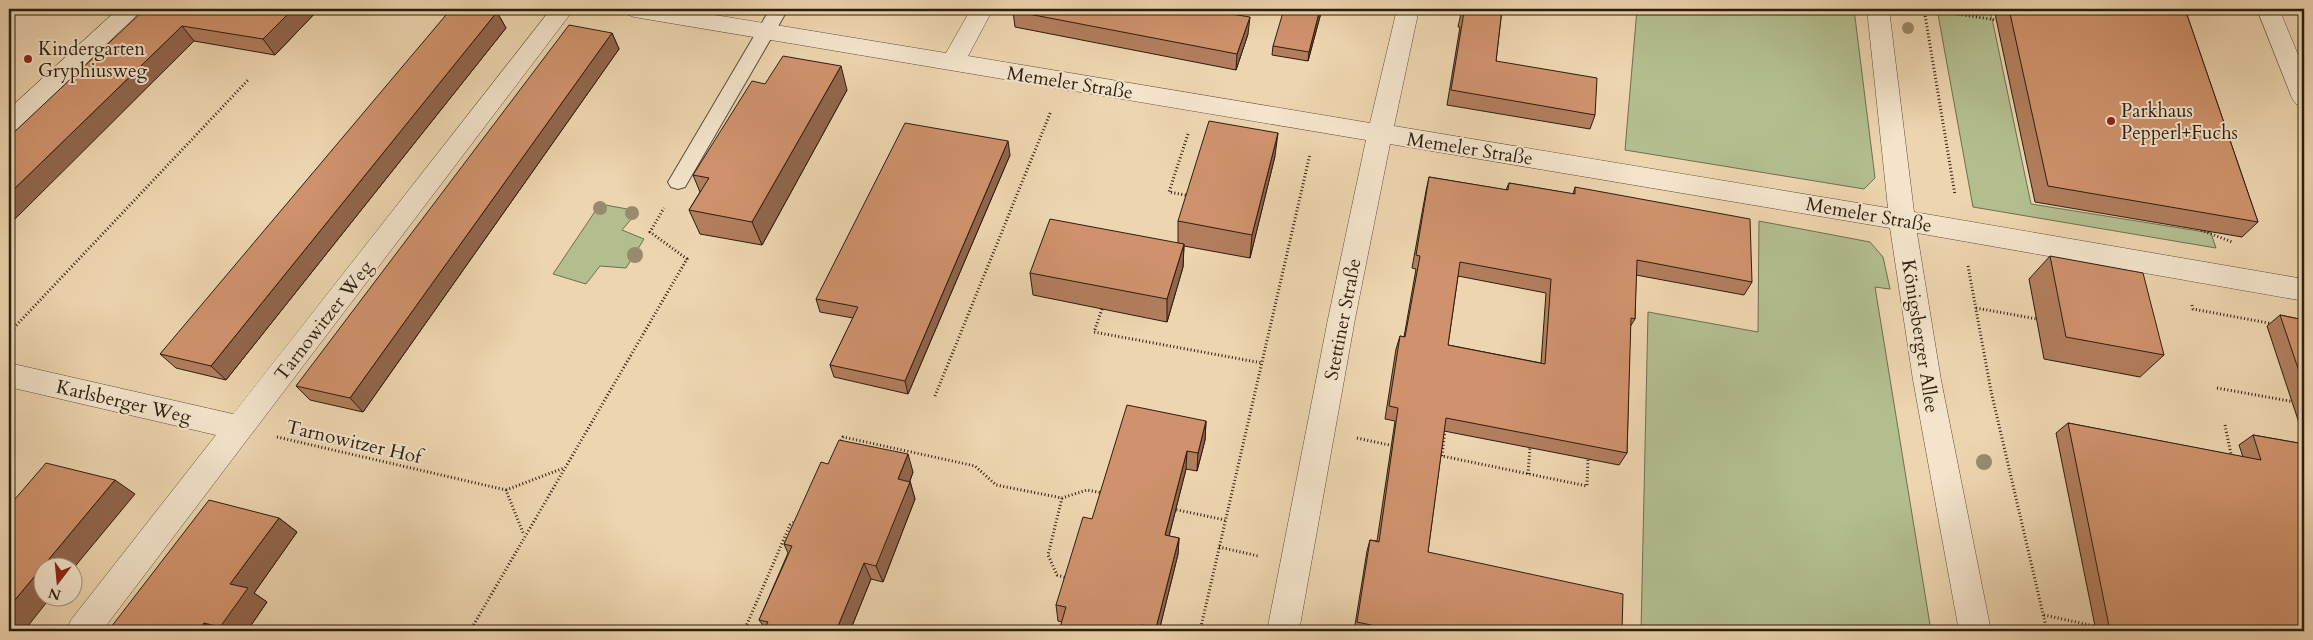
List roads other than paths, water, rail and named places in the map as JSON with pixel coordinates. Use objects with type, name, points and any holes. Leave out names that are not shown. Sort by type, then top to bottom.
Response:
[{"type":"street","points":[[9,123],[132,9]]},
{"type":"street","name":"Tarnowitzer Weg","points":[[82,631],[563,9]]},
{"type":"street","name":"Memeler Straße","points":[[634,9],[1902,220],[2304,290]]},
{"type":"street","points":[[953,62],[982,9]]},
{"type":"street","name":"Stettiner Straße","points":[[1283,631],[1320,430],[1379,133],[1408,9]]},
{"type":"street","name":"Königsberger Allee","points":[[1878,9],[1890,101],[1902,220],[1927,380],[1976,631]]},
{"type":"street","points":[[2268,9],[2304,98]]},
{"type":"street","name":"Karlsberger Weg","points":[[9,375],[240,428]]},
{"type":"lane","points":[[678,182],[779,9]]},
{"type":"place","name":"Kindergarten Gryphiusweg","points":[[28,59]]},
{"type":"place","name":"Parkhaus Pepperl+Fuchs","points":[[2111,121]]}]
